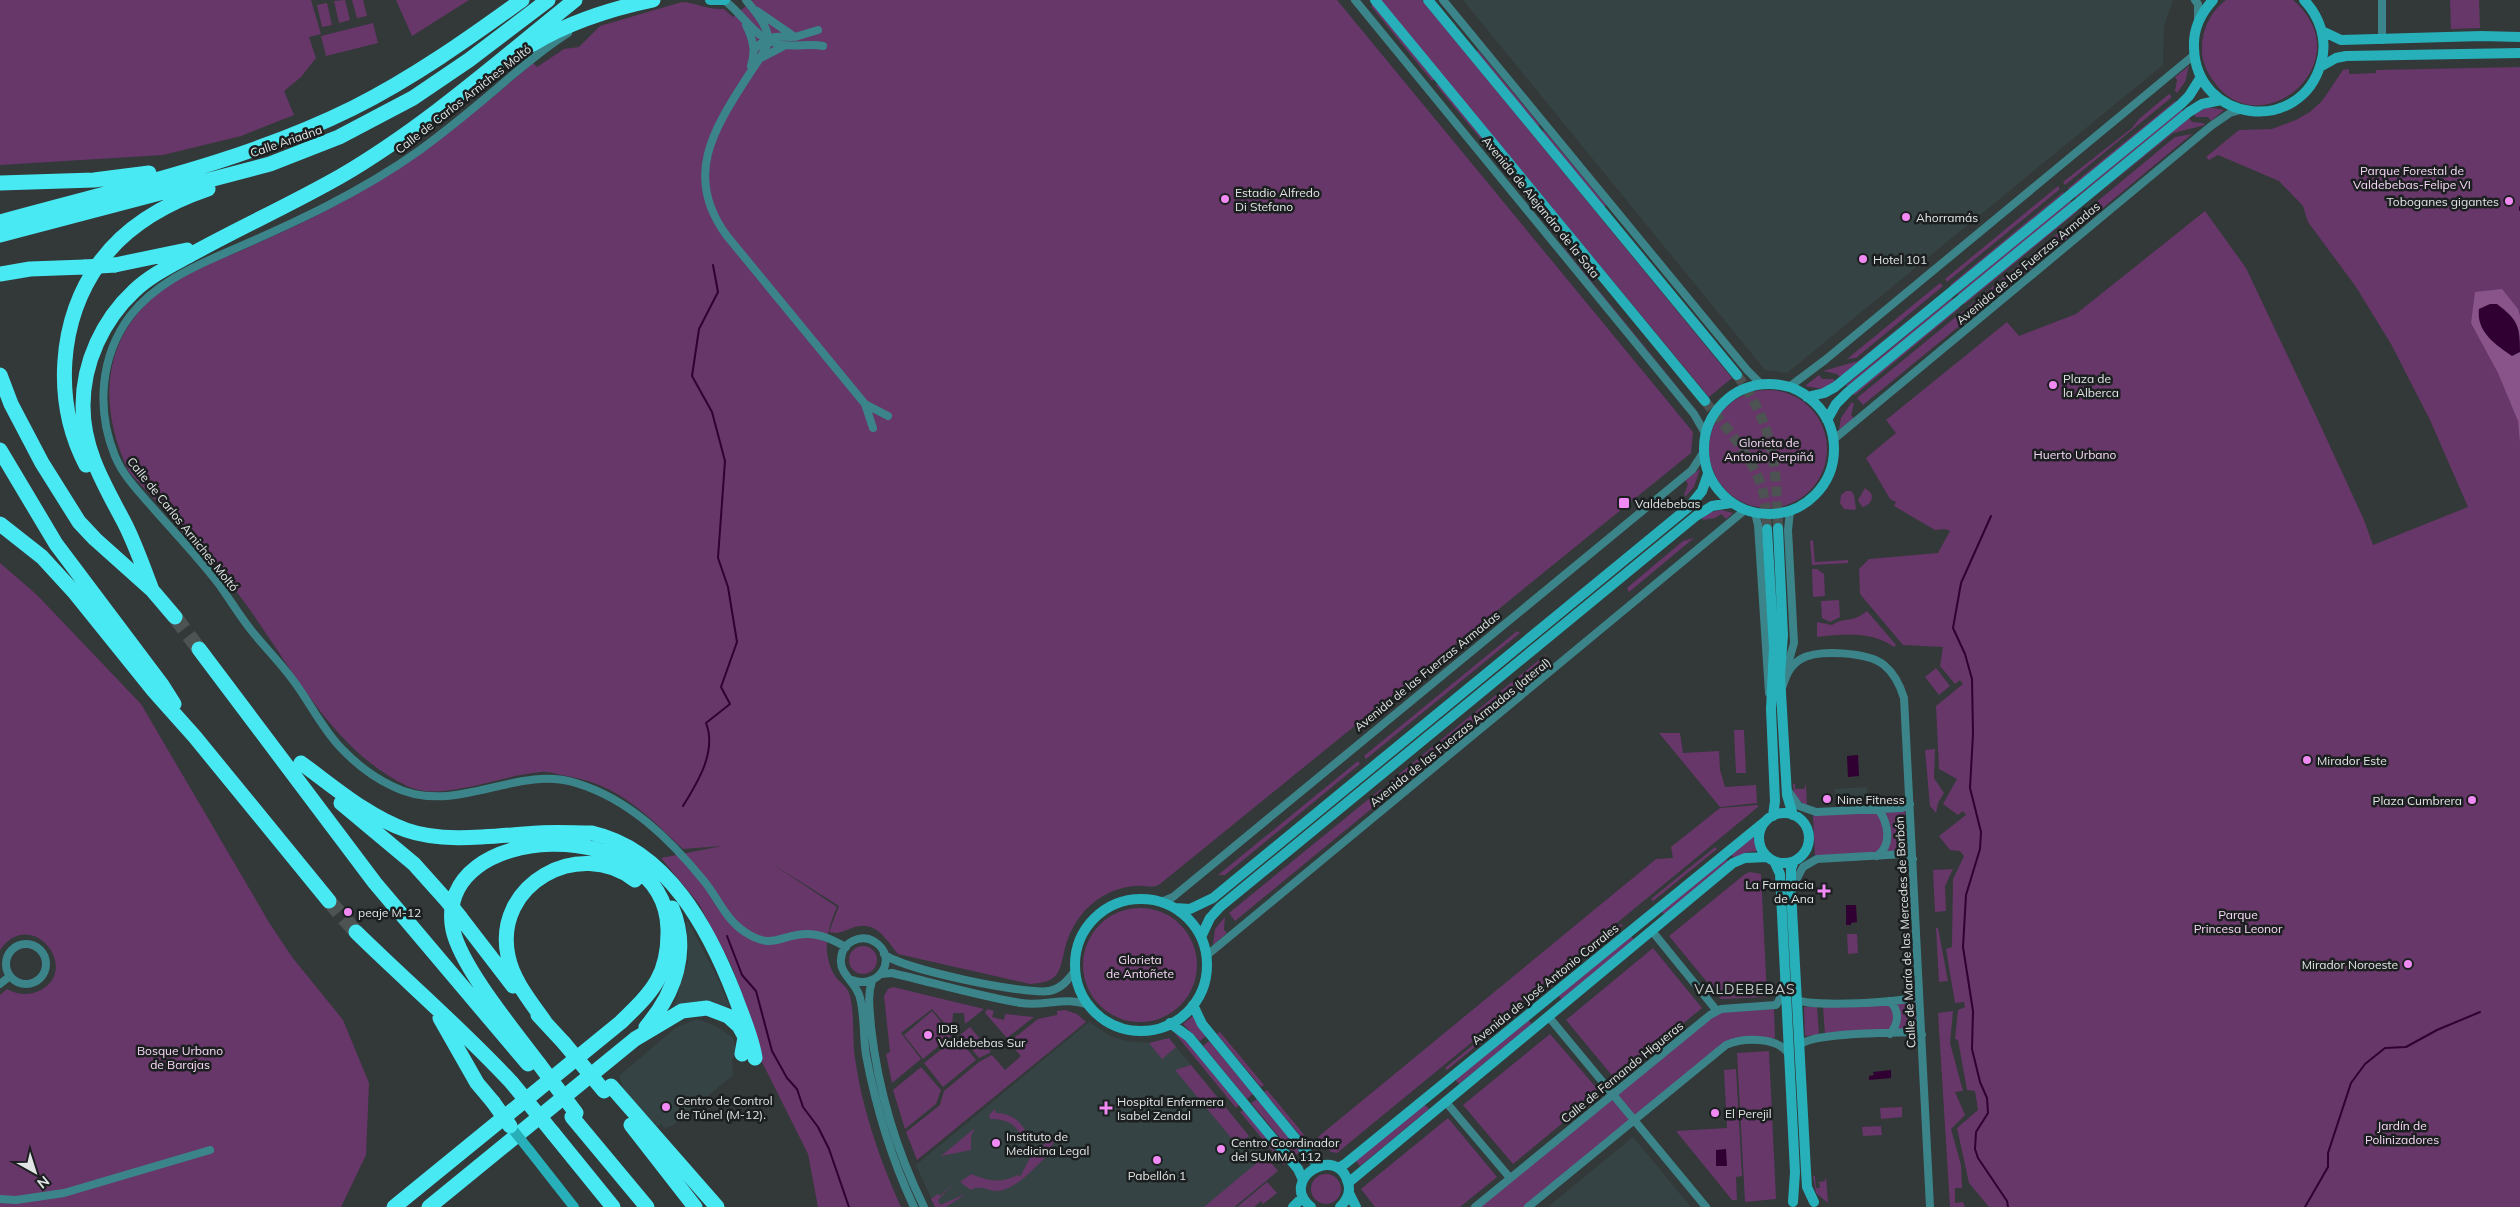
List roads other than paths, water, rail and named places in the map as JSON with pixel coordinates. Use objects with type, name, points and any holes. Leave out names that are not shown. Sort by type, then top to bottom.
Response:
[{"type":"highway","name":"Calle Ariadna","points":[[0,235],[270,164],[339,137],[413,98],[468,60],[548,0]]},
{"type":"highway","points":[[107,494],[92,458],[84,427],[85,385],[94,349],[104,328],[134,290],[149,278],[211,243],[282,208],[362,163],[417,125],[489,70],[575,0]]},
{"type":"highway","points":[[489,70],[564,27],[598,14],[654,0]]},
{"type":"highway","name":"Calle Ariadna","points":[[0,222],[202,166],[266,146],[354,108],[422,69],[520,1]]},
{"type":"highway","points":[[152,590],[125,523],[81,454],[70,423],[64,393],[64,373],[68,337],[73,316],[100,262],[136,226],[176,201],[249,175],[270,164]]},
{"type":"highway","points":[[0,183],[94,180],[202,166]]},
{"type":"highway","points":[[0,274],[30,269],[115,265],[174,254],[211,243]]},
{"type":"highway","points":[[0,375],[11,404],[42,463],[79,522],[95,539],[152,590],[175,617]]},
{"type":"highway","points":[[0,450],[56,544],[162,684],[195,737]]},
{"type":"highway","points":[[0,524],[42,557],[75,593],[154,692],[195,737],[329,901]]},
{"type":"highway","points":[[199,649],[375,883],[536,1067],[647,1207]]},
{"type":"highway","points":[[260,729],[301,763],[367,810],[408,831],[433,836],[578,833],[611,837],[626,844],[652,862],[684,899],[703,928],[723,967],[749,1036],[748,1056],[746,1042],[739,1026],[722,1013],[707,1008],[682,1011],[635,1039],[429,1207]]},
{"type":"highway","points":[[301,763],[339,801],[414,864],[448,902],[516,990],[545,1022],[567,1041]]},
{"type":"highway","points":[[578,833],[613,844],[646,867],[667,894],[678,927],[680,958],[670,993],[662,1007],[635,1039]]},
{"type":"highway","points":[[394,1207],[596,1043],[655,988],[664,972],[668,942],[667,918],[661,900],[651,884],[638,870],[607,852],[577,845],[532,847],[495,856],[476,867],[462,883],[456,897],[452,921],[455,937],[476,976],[536,1067]]},
{"type":"highway","points":[[545,1022],[520,987],[508,955],[509,920],[517,905],[534,884],[549,872],[570,864],[603,864],[630,876],[646,890],[662,917],[668,942]]},
{"type":"highway","points":[[517,905],[511,943],[517,966],[532,992],[567,1041],[608,1089],[717,1207]]},
{"type":"highway","points":[[356,932],[436,1010],[474,1042],[512,1083],[613,1207]]},
{"type":"highway","points":[[436,1010],[473,1076],[510,1126]]},
{"type":"highway","points":[[608,1089],[695,1207]]},
{"type":"street","name":"Calle de Carlos Arniches Moltó","points":[[654,0],[572,31],[542,51],[468,113],[401,163],[327,206],[205,262],[168,282],[151,294],[122,328],[110,355],[104,386],[103,406],[108,434],[115,456],[127,478],[218,582],[250,629],[297,685],[331,736],[357,763],[374,775],[405,792],[437,798],[540,779],[561,779],[586,786],[620,801],[652,827],[703,880],[729,919],[745,932],[757,938],[774,942],[799,935],[817,935],[846,947]]},
{"type":"street","points":[[710,0],[724,0],[761,36],[785,46]]},
{"type":"street","name":"Avenida de Alejandro de la Sota","points":[[1355,0],[1694,414],[1705,432]]},
{"type":"street","name":"Avenida de Alejandro de la Sota","points":[[1376,0],[1704,401]]},
{"type":"street","points":[[1428,0],[1737,375]]},
{"type":"street","points":[[1443,0],[1741,363],[1761,384]]},
{"type":"street","points":[[2195,0],[2198,4],[2198,21],[2194,36],[2194,55],[2201,77],[2221,100],[2240,110],[2266,112],[2291,104],[2310,86],[2320,66],[2324,53],[2322,32],[2315,14],[2304,0]]},
{"type":"street","points":[[2198,21],[2213,0]]},
{"type":"street","points":[[2382,0],[2382,40]]},
{"type":"street","points":[[748,2],[772,23],[795,37]]},
{"type":"street","points":[[748,2],[764,24],[768,39],[760,59],[713,133],[706,156],[705,181],[708,202],[716,222],[865,404],[888,416]]},
{"type":"street","points":[[743,19],[752,36],[754,50],[749,74]]},
{"type":"street","points":[[754,50],[774,36],[795,37],[818,30],[813,35],[812,40],[823,46],[804,43],[785,46],[760,59]]},
{"type":"street","points":[[2322,32],[2341,40],[2482,36],[2520,37]]},
{"type":"street","points":[[2320,66],[2336,58],[2346,56],[2482,55],[2520,52]]},
{"type":"street","points":[[1789,387],[1825,360],[2194,55]]},
{"type":"street","name":"Avenida de las Fuerzas Armadas","points":[[1807,396],[1824,393],[1835,387],[2181,104],[2189,96],[2201,77]]},
{"type":"street","name":"Avenida de las Fuerzas Armadas","points":[[1827,420],[1836,404],[1848,392],[2151,143],[2193,109],[2221,100]]},
{"type":"street","name":"Avenida de las Fuerzas Armadas","points":[[1833,440],[2211,126],[2230,113],[2240,110]]},
{"type":"street","points":[[1761,384],[1789,387],[1807,396],[1819,407],[1827,420],[1833,440],[1831,468],[1823,485],[1807,502],[1790,511],[1774,515],[1750,512],[1731,503],[1715,487],[1708,474],[1703,454],[1705,432],[1712,416],[1727,399],[1747,388],[1761,384]]},
{"type":"street","points":[[865,404],[872,428]]},
{"type":"street","name":"Avenida de las Fuerzas Armadas","points":[[1161,902],[1173,897],[1685,475],[1698,464],[1703,454]]},
{"type":"street","points":[[1175,908],[1190,909],[1202,905],[1220,892],[1689,507],[1702,491],[1708,474]]},
{"type":"street","points":[[1201,937],[1210,918],[1220,907],[1696,516],[1712,506],[1731,503]]},
{"type":"street","points":[[1782,690],[1794,643],[1788,530],[1790,511]]},
{"type":"street","points":[[1750,512],[1758,525],[1766,678],[1771,702]]},
{"type":"street","name":"Avenida de las Fuerzas Armadas (lateral)","points":[[1206,956],[1727,524],[1750,512]]},
{"type":"street","points":[[1793,815],[1787,788],[1782,690],[1782,635],[1772,528],[1774,648],[1771,702],[1775,801],[1770,817],[1761,829],[1760,840],[1780,874],[1794,1172],[1792,1205],[1805,1199],[1816,1204]]},
{"type":"street","name":"Calle de María de las Mercedes de Borbón","points":[[1782,690],[1789,670],[1806,657],[1857,654],[1866,656],[1884,665],[1897,680],[1904,698],[1930,1207]]},
{"type":"street","points":[[1787,788],[1799,806],[1816,812],[1902,808],[1910,804]]},
{"type":"street","points":[[1877,856],[1883,850],[1887,840],[1886,823],[1878,809]]},
{"type":"street","points":[[1770,817],[1780,813],[1793,815],[1804,824],[1810,837],[1810,843],[1804,854],[1794,861],[1782,863],[1771,859]]},
{"type":"street","name":"Avenida de José Antonio Corrales","points":[[1338,1168],[1770,817]]},
{"type":"street","points":[[1792,890],[1799,871],[1817,860],[1904,854],[1913,859]]},
{"type":"street","name":"Avenida de José Antonio Corrales","points":[[1348,1182],[1737,861],[1754,856],[1771,859]]},
{"type":"street","points":[[1794,861],[1791,869],[1807,1182],[1816,1204]]},
{"type":"street","points":[[1134,899],[1161,902],[1175,908],[1190,920],[1201,937],[1206,956],[1204,984],[1193,1004],[1170,1023],[1146,1030],[1127,1029],[1109,1022],[1090,1006],[1080,989],[1075,970],[1076,952],[1082,935],[1100,913],[1116,904],[1134,899]]},
{"type":"street","points":[[1652,931],[1717,1010],[1776,1005],[1780,1000],[1780,990],[1785,980]]},
{"type":"street","points":[[1075,970],[1068,981],[1057,989],[1025,991],[945,974],[892,960],[884,954],[876,943],[870,940],[857,939],[842,952],[841,965],[843,972],[858,983],[872,981],[881,974],[892,973],[1022,1003],[1049,1003],[1072,1000],[1090,1006]]},
{"type":"street","points":[[24,945],[37,948],[45,959],[44,973],[34,982],[21,984],[10,976],[3,964],[11,951],[24,945]]},
{"type":"street","points":[[881,974],[885,961],[884,954]]},
{"type":"street","points":[[0,984],[10,976]]},
{"type":"street","points":[[852,980],[860,998],[866,1052],[878,1114],[887,1142],[914,1207]]},
{"type":"street","points":[[872,981],[869,1004],[873,1047],[882,1088],[896,1139],[924,1207]]},
{"type":"street","points":[[1798,1000],[1811,1004],[1890,1000],[1919,996]]},
{"type":"street","points":[[1890,1000],[1896,1008],[1897,1016],[1896,1026],[1890,1034]]},
{"type":"street","points":[[1193,1004],[1202,1024],[1313,1160],[1321,1165],[1338,1168],[1348,1182],[1349,1194],[1356,1207]]},
{"type":"street","name":"Calle de Fernando Higueras","points":[[1475,1207],[1717,1010]]},
{"type":"street","points":[[1548,1016],[1706,1207]]},
{"type":"street","points":[[1170,1023],[1189,1037],[1298,1169],[1303,1180],[1303,1197],[1311,1207]]},
{"type":"street","points":[[1800,1045],[1810,1038],[1915,1032],[1922,1035]]},
{"type":"street","points":[[1531,1206],[1728,1043],[1768,1040],[1781,1045],[1788,1053]]},
{"type":"street","points":[[1445,1101],[1510,1178]]},
{"type":"street","points":[[510,1126],[574,1207]]},
{"type":"street","points":[[0,1199],[16,1200],[64,1193],[210,1150]]},
{"type":"street","points":[[1303,1180],[1310,1170],[1321,1165]]},
{"type":"street","points":[[1340,1207],[1349,1194]]},
{"type":"street","points":[[1293,1207],[1303,1197]]},
{"type":"waterway","points":[[683,806],[700,777],[708,755],[709,734],[706,723],[730,704],[721,687],[737,642],[728,587],[718,558],[725,461],[712,412],[692,376],[699,329],[718,292],[713,265]]},
{"type":"waterway","points":[[1991,516],[1961,583],[1953,628],[1965,654],[1972,679],[1973,734],[1970,788],[1981,832],[1980,849],[1966,895],[1963,947],[1973,1011],[1972,1049],[1980,1082],[1987,1098],[1988,1113],[1976,1132],[1975,1149],[1978,1158],[2007,1201],[2008,1207]]},
{"type":"waterway","points":[[727,936],[742,975],[756,991],[772,1051],[787,1078],[797,1089],[803,1107],[818,1127],[829,1149],[849,1207]]},
{"type":"waterway","points":[[2305,1207],[2328,1167],[2328,1153],[2351,1083],[2365,1064],[2385,1048],[2406,1047],[2437,1030],[2480,1012]]},
{"type":"tunnel","points":[[1737,375],[1759,412],[1771,448],[1776,486],[1778,528]]},
{"type":"tunnel","points":[[1705,401],[1736,440],[1755,471],[1763,493],[1767,529]]},
{"type":"tunnel","points":[[175,617],[199,649]]},
{"type":"tunnel","points":[[329,901],[356,932]]},
{"type":"place","name":"Estadio Alfredo Di Stefano","points":[[1225,199]]},
{"type":"place","name":"Toboganes gigantes","points":[[2509,201]]},
{"type":"place","name":"Ahorramás","points":[[1906,217]]},
{"type":"place","name":"Hotel 101","points":[[1863,259]]},
{"type":"place","name":"Plaza de la Alberca","points":[[2053,385]]},
{"type":"place","name":"Valdebebas","points":[[1624,503]]},
{"type":"place","name":"Mirador Este","points":[[2307,760]]},
{"type":"place","name":"Nine Fitness","points":[[1827,799]]},
{"type":"place","name":"Plaza Cumbrera","points":[[2472,800]]},
{"type":"place","name":"La Farmacia de Ana","points":[[1824,891]]},
{"type":"place","name":"peaje M-12","points":[[348,912]]},
{"type":"place","name":"Mirador Noroeste","points":[[2408,964]]},
{"type":"place","name":"IDB Valdebebas Sur","points":[[928,1035]]},
{"type":"place","name":"Centro de Control de Túnel (M-12).","points":[[666,1107]]},
{"type":"place","name":"Hospital Enfermera Isabel Zendal","points":[[1106,1108]]},
{"type":"place","name":"El Perejil","points":[[1715,1113]]},
{"type":"place","name":"Instituto de Medicina Legal","points":[[996,1143]]},
{"type":"place","name":"Centro Coordinador del SUMMA 112","points":[[1221,1149]]},
{"type":"place","name":"Pabellón 1","points":[[1157,1160]]},
{"type":"district","name":"VALDEBEBAS","points":[[1745,989]]},
{"type":"park label","name":"Parque Forestal de Valdebebas-Felipe VI","points":[[2412,177]]},
{"type":"park label","name":"Glorieta de Antonio Perpiñá","points":[[1769,449]]},
{"type":"park label","name":"Huerto Urbano","points":[[2075,454]]},
{"type":"park label","name":"Parque Princesa Leonor","points":[[2238,921]]},
{"type":"park label","name":"Glorieta de Antoñete","points":[[1140,966]]},
{"type":"park label","name":"Bosque Urbano de Barajas","points":[[180,1057]]},
{"type":"park label","name":"Jardín de Polinizadores","points":[[2402,1132]]}]
